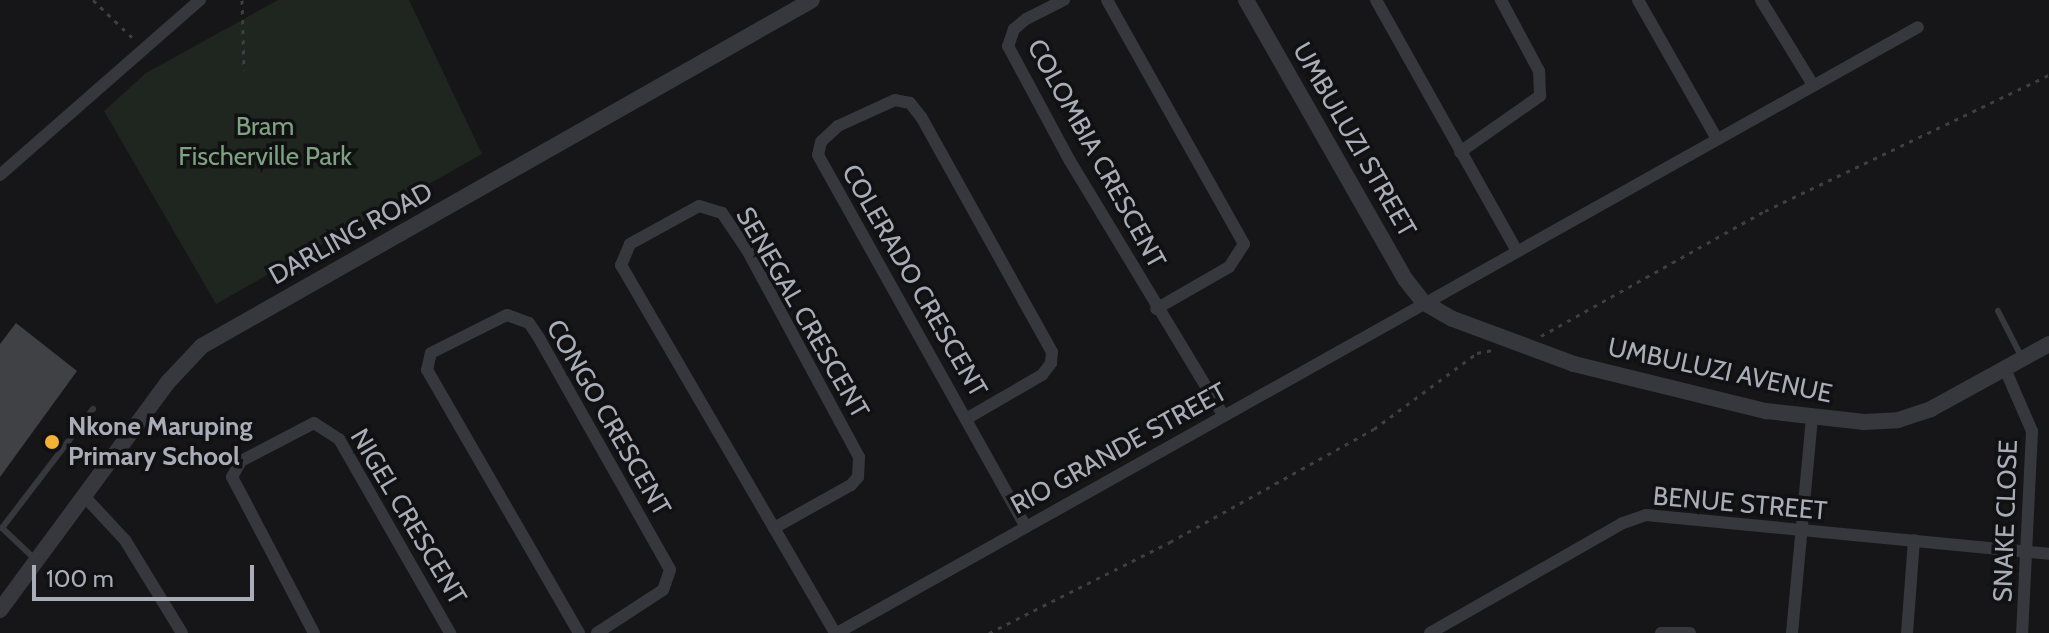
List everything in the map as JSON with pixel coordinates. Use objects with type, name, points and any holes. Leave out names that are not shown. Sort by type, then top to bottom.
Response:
[{"type":"street","points":[[0,175],[200,0]]},
{"type":"street","name":"DARLING ROAD","points":[[0,610],[169,381],[202,346],[812,0]]},
{"type":"street","name":"COLOMBIA CRESCENT","points":[[1064,0],[1026,19],[1014,29],[1008,46],[1156,309],[1223,415]]},
{"type":"street","name":"COLOMBIA CRESCENT","points":[[1107,0],[1244,244],[1229,267],[1156,309]]},
{"type":"street","name":"UMBULUZI STREET","points":[[1246,0],[1423,302]]},
{"type":"street","points":[[1376,0],[1516,249]]},
{"type":"street","points":[[1460,152],[1540,96],[1539,71],[1501,0]]},
{"type":"street","points":[[1638,0],[1717,139]]},
{"type":"street","points":[[1761,0],[1813,85]]},
{"type":"street","name":"RIO GRANDE STREET","points":[[836,633],[1516,249],[1918,27]]},
{"type":"street","name":"COLERADO CRESCENT","points":[[966,419],[1042,375],[1051,363],[1052,352],[921,117],[910,103],[895,100],[838,126],[821,142],[818,155],[1026,527]]},
{"type":"street","name":"SENEGAL CRESCENT","points":[[774,528],[851,485],[858,477],[859,457],[747,250],[722,213],[699,206],[630,244],[621,265],[774,528],[836,633]]},
{"type":"street","name":"UMBULUZI AVENUE","points":[[1423,302],[1574,364],[1812,418],[1898,420],[1931,409],[2049,344]]},
{"type":"street","name":"CONGO CRESCENT","points":[[579,633],[426,363],[438,349],[507,315],[529,323],[539,338],[670,570],[663,590],[597,633]]},
{"type":"street","name":"SNAKE CLOSE","points":[[2005,369],[2032,431],[2022,633]]},
{"type":"street","points":[[1792,633],[1812,418]]},
{"type":"street","name":"NIGEL CRESCENT","points":[[314,633],[232,477],[241,461],[314,423],[339,439],[450,633]]},
{"type":"street","points":[[85,497],[125,540],[182,633]]},
{"type":"street","name":"BENUE STREET","points":[[1430,633],[1635,517],[1659,515],[1803,533],[1914,540],[2049,554]]},
{"type":"street","points":[[1907,633],[1914,540]]},
{"type":"street","points":[[1661,633],[1690,633]]},
{"type":"lane","points":[[1998,311],[2023,359]]},
{"type":"lane","points":[[38,561],[2,528],[93,409]]},
{"type":"path","points":[[93,0],[144,51]]},
{"type":"path","points":[[242,0],[244,70]]},
{"type":"green space","name":"Bram Fischerville Park","points":[[278,0],[409,0],[482,154],[216,304],[104,111],[146,73]]},
{"type":"building","points":[[16,323],[77,371],[0,477],[0,344]]},
{"type":"place","name":"Nkone Maruping Primary School","points":[[52,442]]}]
